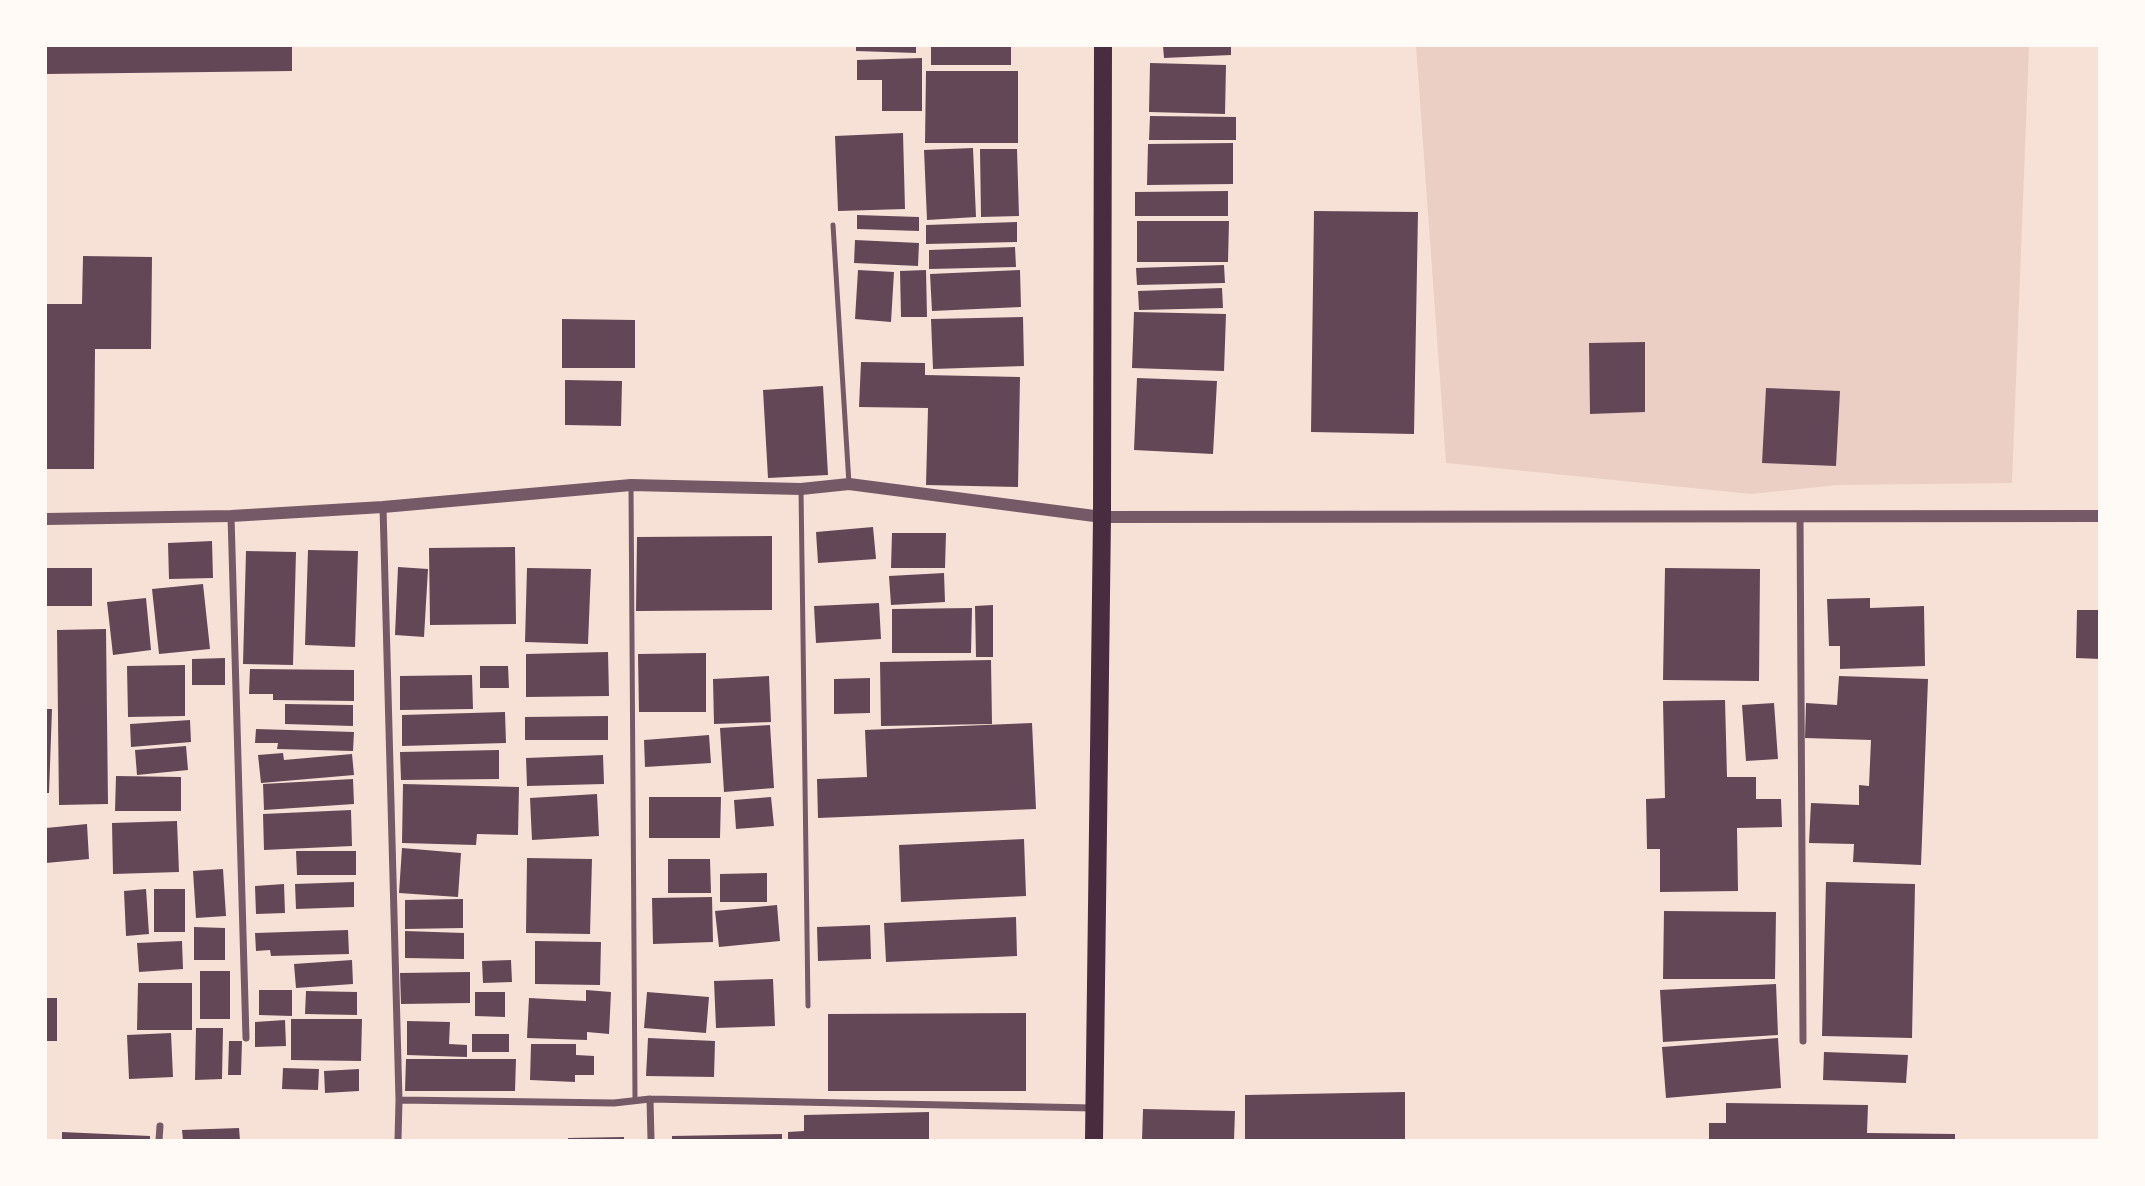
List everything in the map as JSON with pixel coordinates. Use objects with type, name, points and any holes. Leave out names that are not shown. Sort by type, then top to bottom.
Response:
[{"type":"main road","points":[[1094,1140],[1102,517],[1103,46]]},
{"type":"street","points":[[46,519],[231,516],[383,508],[631,485],[802,489],[849,484],[1102,517],[2099,516]]},
{"type":"street","points":[[383,508],[398,1140]]},
{"type":"street","points":[[231,516],[246,1038]]},
{"type":"street","points":[[1800,516],[1803,1041]]},
{"type":"street","points":[[399,1100],[614,1103],[650,1098],[1093,1108]]},
{"type":"street","points":[[650,1098],[651,1140]]},
{"type":"street","points":[[159,1126],[159,1140]]},
{"type":"lane","points":[[833,225],[849,484]]},
{"type":"lane","points":[[631,485],[635,1099]]},
{"type":"lane","points":[[802,489],[808,1006]]},
{"type":"shaded area","points":[[1416,46],[2029,46],[2012,483],[1838,485],[1751,494],[1446,463]]},
{"type":"building","points":[[46,46],[292,46],[292,71],[46,74]]},
{"type":"building","points":[[856,46],[916,46],[916,53],[856,51]]},
{"type":"building","points":[[931,46],[1011,46],[1011,65],[931,65]]},
{"type":"building","points":[[1163,46],[1231,46],[1231,55],[1164,58]]},
{"type":"building","points":[[922,58],[922,111],[882,111],[882,80],[857,80],[857,60]]},
{"type":"building","points":[[1150,63],[1226,65],[1225,114],[1149,112]]},
{"type":"building","points":[[926,71],[1018,71],[1018,143],[925,143]]},
{"type":"building","points":[[1150,116],[1236,117],[1236,140],[1149,140]]},
{"type":"building","points":[[903,133],[905,209],[838,211],[835,136]]},
{"type":"building","points":[[1233,143],[1233,184],[1147,185],[1148,144]]},
{"type":"building","points":[[973,148],[976,217],[927,220],[924,150]]},
{"type":"building","points":[[980,149],[1017,149],[1019,216],[981,217]]},
{"type":"building","points":[[1228,191],[1228,216],[1135,216],[1135,192]]},
{"type":"building","points":[[1314,211],[1418,212],[1414,434],[1311,432]]},
{"type":"building","points":[[857,215],[919,217],[919,231],[857,229]]},
{"type":"building","points":[[1137,221],[1229,221],[1228,262],[1137,262]]},
{"type":"building","points":[[1017,222],[1017,242],[926,244],[926,225]]},
{"type":"building","points":[[855,240],[919,243],[918,266],[854,263]]},
{"type":"building","points":[[1015,247],[1016,267],[929,269],[929,250]]},
{"type":"building","points":[[83,256],[152,257],[151,349],[95,349],[94,469],[46,469],[46,304],[82,304]]},
{"type":"building","points":[[1224,265],[1225,283],[1137,285],[1136,268]]},
{"type":"building","points":[[858,270],[894,272],[891,322],[855,319]]},
{"type":"building","points":[[926,270],[927,317],[901,317],[900,271]]},
{"type":"building","points":[[1020,270],[1021,307],[932,311],[930,274]]},
{"type":"building","points":[[1222,288],[1223,308],[1139,310],[1138,291]]},
{"type":"building","points":[[1134,312],[1226,314],[1224,371],[1132,368]]},
{"type":"building","points":[[1023,317],[1024,366],[933,369],[931,319]]},
{"type":"building","points":[[562,319],[635,320],[635,368],[562,368]]},
{"type":"building","points":[[1645,342],[1645,412],[1590,414],[1589,343]]},
{"type":"building","points":[[861,362],[925,363],[925,375],[1020,377],[1018,487],[926,485],[928,408],[859,407]]},
{"type":"building","points":[[1137,378],[1217,381],[1213,454],[1134,450]]},
{"type":"building","points":[[565,380],[622,381],[621,426],[565,425]]},
{"type":"building","points":[[823,386],[828,475],[768,478],[763,390]]},
{"type":"building","points":[[1766,388],[1840,391],[1836,466],[1762,463]]},
{"type":"building","points":[[873,527],[876,559],[818,563],[816,532]]},
{"type":"building","points":[[892,533],[946,533],[945,568],[891,568]]},
{"type":"building","points":[[772,536],[772,610],[636,611],[637,537]]},
{"type":"building","points":[[212,541],[213,578],[169,579],[168,543]]},
{"type":"building","points":[[515,547],[516,624],[430,625],[429,548]]},
{"type":"building","points":[[308,550],[358,551],[355,647],[305,645]]},
{"type":"building","points":[[246,551],[296,552],[293,665],[243,664]]},
{"type":"building","points":[[398,567],[428,569],[424,637],[395,635]]},
{"type":"building","points":[[46,568],[92,568],[92,606],[46,606]]},
{"type":"building","points":[[527,568],[591,569],[588,644],[525,642]]},
{"type":"building","points":[[1665,568],[1760,569],[1759,681],[1663,680]]},
{"type":"building","points":[[944,573],[945,602],[891,605],[889,576]]},
{"type":"building","points":[[203,584],[210,649],[159,654],[152,589]]},
{"type":"building","points":[[146,598],[151,650],[113,655],[107,602]]},
{"type":"building","points":[[1870,598],[1870,608],[1924,606],[1925,666],[1840,669],[1840,646],[1829,646],[1827,599]]},
{"type":"building","points":[[879,603],[881,639],[816,643],[814,606]]},
{"type":"building","points":[[993,605],[993,657],[976,657],[975,606]]},
{"type":"building","points":[[972,608],[971,653],[892,653],[892,609]]},
{"type":"building","points":[[2077,610],[2100,610],[2100,659],[2076,658]]},
{"type":"building","points":[[106,629],[108,804],[59,805],[57,630]]},
{"type":"building","points":[[608,652],[609,696],[526,697],[526,654]]},
{"type":"building","points":[[706,653],[706,712],[639,712],[638,654]]},
{"type":"building","points":[[225,658],[225,685],[192,685],[192,659]]},
{"type":"building","points":[[991,660],[992,724],[881,726],[880,662]]},
{"type":"building","points":[[185,665],[185,716],[128,717],[127,666]]},
{"type":"building","points":[[480,666],[508,666],[509,688],[480,688]]},
{"type":"building","points":[[250,669],[354,670],[354,701],[273,700],[273,694],[249,694]]},
{"type":"building","points":[[472,675],[473,709],[400,710],[400,676]]},
{"type":"building","points":[[769,676],[771,722],[714,724],[713,679]]},
{"type":"building","points":[[1839,676],[1928,679],[1921,865],[1853,862],[1854,844],[1809,843],[1811,803],[1859,805],[1859,785],[1869,786],[1871,740],[1805,738],[1806,703],[1837,705]]},
{"type":"building","points":[[870,678],[870,713],[834,714],[834,679]]},
{"type":"building","points":[[1725,700],[1727,777],[1756,777],[1756,799],[1781,799],[1782,827],[1737,828],[1738,891],[1660,892],[1660,849],[1647,849],[1646,799],[1665,798],[1663,701]]},
{"type":"building","points":[[1774,703],[1778,759],[1746,761],[1742,705]]},
{"type":"building","points":[[285,704],[353,705],[353,726],[285,724]]},
{"type":"building","points":[[46,709],[52,709],[49,793],[46,793]]},
{"type":"building","points":[[505,712],[506,743],[402,746],[402,715]]},
{"type":"building","points":[[608,716],[608,740],[525,740],[525,717]]},
{"type":"building","points":[[190,720],[191,742],[131,747],[130,724]]},
{"type":"building","points":[[1032,723],[1036,809],[818,818],[817,779],[867,777],[865,730]]},
{"type":"building","points":[[770,725],[774,788],[724,792],[720,728]]},
{"type":"building","points":[[256,729],[354,732],[353,751],[277,749],[278,743],[255,743]]},
{"type":"building","points":[[709,735],[711,763],[645,767],[644,740]]},
{"type":"building","points":[[186,746],[188,770],[137,775],[135,750]]},
{"type":"building","points":[[499,750],[499,779],[401,780],[400,752]]},
{"type":"building","points":[[283,753],[284,760],[352,754],[354,775],[261,783],[258,755]]},
{"type":"building","points":[[603,755],[604,784],[527,786],[526,758]]},
{"type":"building","points":[[116,776],[181,777],[181,811],[115,811]]},
{"type":"building","points":[[353,779],[354,804],[264,810],[263,784]]},
{"type":"building","points":[[403,784],[519,787],[518,835],[477,834],[476,845],[402,843]]},
{"type":"building","points":[[597,794],[599,836],[532,840],[530,798]]},
{"type":"building","points":[[649,797],[721,797],[720,838],[649,838]]},
{"type":"building","points":[[771,797],[774,826],[736,829],[734,800]]},
{"type":"building","points":[[351,810],[352,846],[264,850],[263,814]]},
{"type":"building","points":[[177,821],[179,872],[113,874],[112,823]]},
{"type":"building","points":[[87,824],[89,859],[46,863],[46,828]]},
{"type":"building","points":[[1024,839],[1026,896],[901,902],[899,845]]},
{"type":"building","points":[[402,848],[461,853],[458,897],[399,893]]},
{"type":"building","points":[[296,851],[356,851],[356,875],[297,875]]},
{"type":"building","points":[[527,858],[592,859],[590,934],[526,933]]},
{"type":"building","points":[[668,859],[710,859],[711,893],[668,893]]},
{"type":"building","points":[[223,869],[226,916],[196,918],[193,871]]},
{"type":"building","points":[[767,873],[767,902],[720,902],[720,874]]},
{"type":"building","points":[[354,882],[354,907],[296,909],[295,884]]},
{"type":"building","points":[[1826,882],[1915,884],[1912,1038],[1822,1036]]},
{"type":"building","points":[[284,884],[285,913],[256,914],[255,886]]},
{"type":"building","points":[[146,889],[149,934],[126,936],[124,891]]},
{"type":"building","points":[[154,889],[185,889],[185,932],[154,932]]},
{"type":"building","points":[[712,897],[713,942],[653,944],[652,898]]},
{"type":"building","points":[[463,899],[463,928],[405,929],[405,900]]},
{"type":"building","points":[[777,905],[780,941],[719,947],[715,911]]},
{"type":"building","points":[[1664,911],[1776,912],[1775,979],[1663,979]]},
{"type":"building","points":[[1016,917],[1017,956],[886,962],[884,923]]},
{"type":"building","points":[[870,925],[871,959],[818,961],[817,927]]},
{"type":"building","points":[[194,927],[225,928],[225,960],[194,960]]},
{"type":"building","points":[[348,930],[349,954],[271,956],[270,950],[256,951],[255,933]]},
{"type":"building","points":[[405,931],[464,933],[464,959],[405,958]]},
{"type":"building","points":[[182,941],[183,969],[139,972],[137,943]]},
{"type":"building","points":[[535,941],[601,942],[600,985],[535,984]]},
{"type":"building","points":[[352,960],[353,984],[296,988],[294,964]]},
{"type":"building","points":[[511,960],[512,982],[483,983],[482,961]]},
{"type":"building","points":[[200,971],[230,971],[230,1019],[200,1019]]},
{"type":"building","points":[[470,972],[470,1003],[401,1004],[400,973]]},
{"type":"building","points":[[773,979],[775,1026],[716,1028],[714,981]]},
{"type":"building","points":[[138,983],[192,983],[192,1030],[137,1030]]},
{"type":"building","points":[[1776,984],[1778,1035],[1663,1042],[1660,990]]},
{"type":"building","points":[[259,990],[292,990],[292,1016],[259,1015]]},
{"type":"building","points":[[586,990],[611,992],[609,1034],[587,1032],[587,1040],[527,1038],[529,998],[586,1001]]},
{"type":"building","points":[[306,991],[357,992],[357,1015],[305,1014]]},
{"type":"building","points":[[475,992],[505,992],[505,1017],[475,1016]]},
{"type":"building","points":[[647,992],[709,997],[706,1033],[644,1028]]},
{"type":"building","points":[[46,998],[57,998],[57,1041],[46,1041]]},
{"type":"building","points":[[1026,1013],[1026,1091],[828,1091],[828,1014]]},
{"type":"building","points":[[291,1019],[362,1019],[361,1061],[291,1060]]},
{"type":"building","points":[[285,1020],[286,1046],[255,1047],[255,1022]]},
{"type":"building","points":[[407,1021],[450,1022],[449,1044],[467,1045],[467,1057],[407,1055]]},
{"type":"building","points":[[196,1028],[223,1028],[222,1079],[195,1080]]},
{"type":"building","points":[[171,1033],[173,1077],[129,1079],[127,1035]]},
{"type":"building","points":[[472,1034],[509,1034],[509,1052],[472,1052]]},
{"type":"building","points":[[648,1038],[715,1041],[714,1077],[646,1076]]},
{"type":"building","points":[[1778,1038],[1781,1088],[1666,1098],[1662,1047]]},
{"type":"building","points":[[229,1041],[242,1041],[241,1075],[228,1075]]},
{"type":"building","points":[[531,1044],[576,1044],[576,1055],[594,1056],[594,1075],[575,1075],[575,1082],[530,1080]]},
{"type":"building","points":[[1824,1052],[1908,1055],[1906,1083],[1823,1080]]},
{"type":"building","points":[[406,1059],[516,1059],[515,1091],[405,1091]]},
{"type":"building","points":[[283,1068],[319,1069],[318,1090],[282,1089]]},
{"type":"building","points":[[359,1069],[359,1091],[325,1093],[324,1071]]},
{"type":"building","points":[[1405,1092],[1405,1140],[1245,1140],[1245,1095]]},
{"type":"building","points":[[1726,1103],[1868,1105],[1867,1133],[1955,1134],[1955,1140],[1709,1140],[1709,1123],[1726,1123]]},
{"type":"building","points":[[1143,1109],[1235,1111],[1234,1140],[1142,1140]]},
{"type":"building","points":[[929,1112],[929,1140],[788,1140],[788,1132],[804,1131],[804,1115]]},
{"type":"building","points":[[239,1128],[240,1140],[183,1140],[182,1130]]},
{"type":"building","points":[[62,1132],[150,1136],[150,1140],[62,1140]]},
{"type":"building","points":[[782,1134],[782,1140],[672,1140],[672,1136]]},
{"type":"building","points":[[624,1137],[624,1140],[568,1140],[568,1138]]}]
